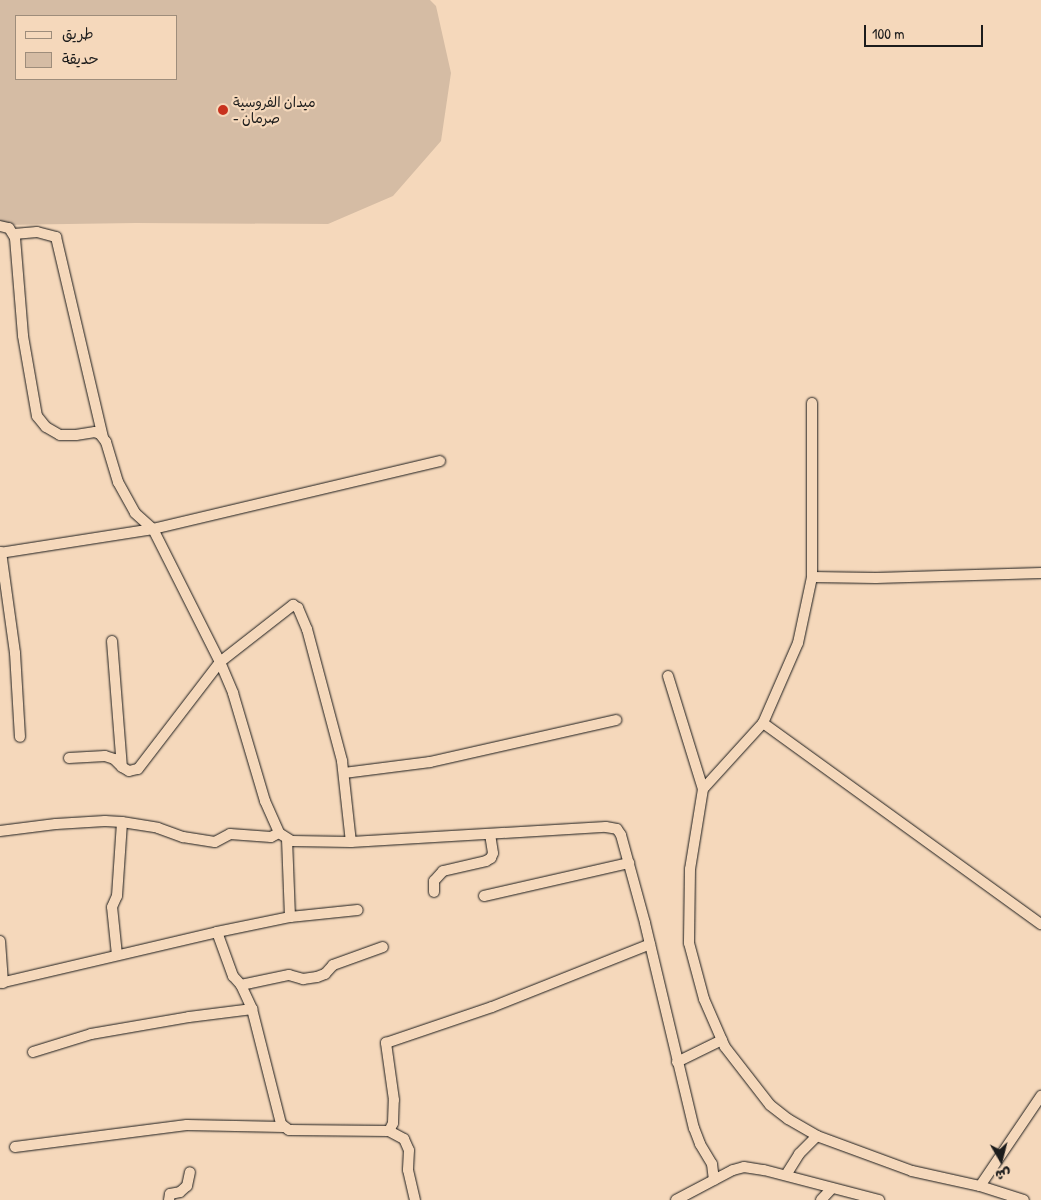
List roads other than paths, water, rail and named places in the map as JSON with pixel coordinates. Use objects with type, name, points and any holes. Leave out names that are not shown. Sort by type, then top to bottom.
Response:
[{"type":"street","points":[[0,226],[9,228],[14,234],[19,268],[25,351],[36,416],[46,427],[60,434],[76,435],[95,432],[103,437]]},
{"type":"street","points":[[14,234],[37,232],[56,237],[103,437],[118,482],[135,513],[153,529],[220,662],[233,693],[265,801],[283,836],[290,917]]},
{"type":"street","points":[[703,790],[763,723],[798,643],[812,577],[812,403]]},
{"type":"street","points":[[20,737],[15,653],[1,552],[153,529],[440,461]]},
{"type":"street","points":[[812,577],[876,578],[1041,573]]},
{"type":"street","points":[[69,758],[105,756],[114,759],[129,771],[138,769],[220,662],[290,605],[296,606],[307,630],[344,773],[351,842]]},
{"type":"street","points":[[112,641],[122,767]]},
{"type":"street","points":[[668,676],[703,790],[690,869],[689,943],[704,999],[722,1040],[741,1069],[770,1104],[788,1119],[818,1136],[912,1171],[980,1186],[1024,1200]]},
{"type":"street","points":[[344,773],[430,762],[616,720]]},
{"type":"street","points":[[763,723],[1041,924]]},
{"type":"street","points":[[117,956],[112,907],[117,896],[122,822]]},
{"type":"street","points":[[0,832],[56,824],[122,822],[158,828],[183,837],[215,842],[230,834],[267,837],[283,836],[351,842],[610,827],[621,835],[650,944],[694,1128],[700,1144],[712,1164],[714,1180]]},
{"type":"street","points":[[434,892],[434,881],[442,871],[486,862],[491,858],[493,853],[490,834]]},
{"type":"street","points":[[484,896],[629,863]]},
{"type":"street","points":[[0,941],[1,983],[217,932],[290,917],[358,910]]},
{"type":"street","points":[[217,932],[233,976],[241,985],[252,1009],[268,1068],[278,1119],[289,1130],[389,1131],[404,1139],[409,1150],[408,1170],[415,1200]]},
{"type":"street","points":[[389,1131],[393,1123],[394,1100],[386,1043],[492,1007],[650,944]]},
{"type":"street","points":[[241,985],[289,975],[303,979],[317,977],[325,974],[333,966],[383,947]]},
{"type":"street","points":[[32,1052],[91,1034],[189,1017],[252,1009]]},
{"type":"street","points":[[677,1062],[722,1040]]},
{"type":"street","points":[[980,1186],[1041,1096]]},
{"type":"street","points":[[15,1148],[187,1125],[284,1127]]},
{"type":"street","points":[[786,1175],[800,1154],[818,1136]]},
{"type":"street","points":[[676,1200],[744,1167],[786,1175],[832,1188],[848,1196],[880,1200]]},
{"type":"street","points":[[169,1200],[170,1194],[180,1192],[187,1186],[190,1172]]},
{"type":"street","points":[[822,1200],[832,1188]]},
{"type":"place","name":"ميدان الفروسية - صرمان","points":[[223,110]]}]
